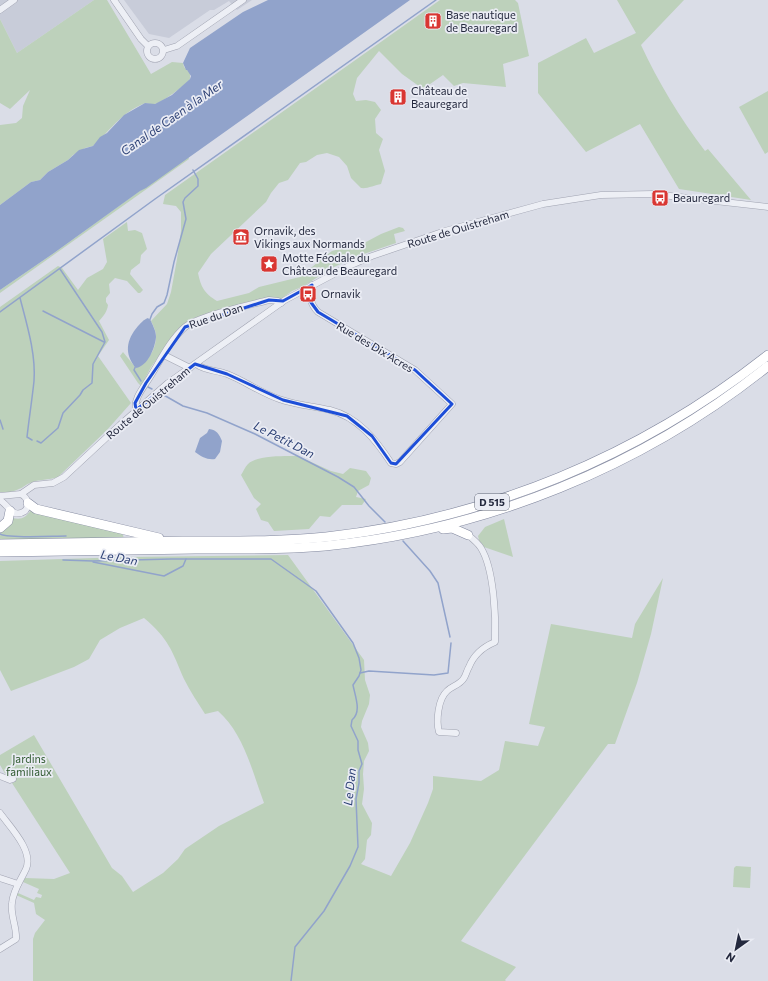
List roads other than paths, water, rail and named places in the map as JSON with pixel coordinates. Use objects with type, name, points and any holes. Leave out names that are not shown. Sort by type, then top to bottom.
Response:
[{"type":"highway","name":"D 515","points":[[0,550],[182,541],[295,539],[358,533],[432,518],[502,499],[579,470],[626,448],[726,387],[768,355]]},
{"type":"highway","name":"D 515","points":[[0,550],[298,548],[363,541],[435,527],[475,517],[564,486],[630,455],[693,420],[768,366]]},
{"type":"highway","points":[[25,498],[36,509],[152,537],[182,541]]},
{"type":"highway","points":[[0,528],[8,521],[9,509]]},
{"type":"highway","points":[[468,535],[465,530],[466,526],[475,517]]},
{"type":"highway","points":[[435,527],[442,529],[452,528],[468,535]]},
{"type":"street","points":[[0,10],[14,0]]},
{"type":"street","points":[[114,0],[141,39],[148,46]]},
{"type":"street","points":[[148,46],[146,52],[148,57],[153,60],[157,60],[164,50],[177,46],[243,0]]},
{"type":"street","points":[[148,46],[156,43],[162,46],[164,50]]},
{"type":"street","name":"Route de Ouistreham","points":[[25,498],[31,487],[34,485],[53,483],[64,477],[136,410],[168,383],[281,303],[312,285],[372,256],[445,231],[543,204],[601,195],[653,194],[768,207]]},
{"type":"street","name":"Rue des Dix Acres","points":[[196,364],[204,369],[227,374],[276,398],[293,403],[331,410],[347,416],[372,436],[391,462],[396,464],[400,462],[452,404],[415,370],[318,312],[313,307],[310,300],[312,285]]},
{"type":"street","name":"Rue du Dan","points":[[136,410],[135,403],[164,355],[185,327],[218,314],[269,300],[278,301],[281,303]]},
{"type":"street","points":[[164,355],[190,368]]},
{"type":"street","points":[[0,496],[11,496],[17,494],[25,498],[27,508],[23,513],[17,514],[9,509],[0,500]]},
{"type":"street","points":[[9,509],[8,501],[11,496]]},
{"type":"street","points":[[456,733],[439,732],[437,719],[440,703],[447,691],[458,685],[465,677],[469,665],[478,653],[485,646],[495,642],[496,630],[492,585],[488,563],[482,549],[468,535]]},
{"type":"street","points":[[0,776],[10,780],[13,779]]},
{"type":"street","points":[[0,813],[27,853],[27,865],[12,899],[11,907],[16,939],[0,949]]},
{"type":"street","points":[[0,878],[18,884]]},
{"type":"water","name":"Canal de Caen à la Mer","points":[[268,0],[410,0],[0,290],[0,205],[31,182],[40,180],[48,172],[68,160],[79,150],[93,146],[100,137],[107,133],[124,115],[145,103],[155,104],[172,95],[190,79],[191,76],[183,63],[190,48],[243,12]]},
{"type":"water","points":[[148,318],[151,321],[156,337],[150,356],[144,364],[136,368],[132,363],[128,352],[129,342],[134,331],[143,321]]},
{"type":"water","points":[[209,429],[214,430],[220,436],[222,441],[220,452],[215,459],[205,458],[195,452],[200,438],[207,433]]},
{"type":"waterway","points":[[0,312],[155,199],[436,0]]},
{"type":"waterway","name":"Le Petit Dan","points":[[149,322],[152,314],[157,307],[164,303],[167,295],[174,262],[186,219],[183,202],[185,198],[198,186],[198,179],[193,170]]},
{"type":"waterway","points":[[37,441],[41,443],[58,428],[63,413],[83,390],[92,383],[93,364],[105,342],[102,332],[60,269]]},
{"type":"waterway","points":[[20,298],[34,360],[34,381],[27,437],[32,440]]},
{"type":"waterway","points":[[43,311],[104,342]]},
{"type":"waterway","name":"Le Petit Dan","points":[[136,365],[134,370],[141,381]]},
{"type":"waterway","name":"Le Petit Dan","points":[[148,387],[152,389]]},
{"type":"waterway","name":"Le Petit Dan","points":[[162,394],[183,406],[207,413],[255,434],[338,477],[354,487],[369,506],[385,522]]},
{"type":"waterway","points":[[0,420],[3,429]]},
{"type":"waterway","name":"Le Dan","points":[[0,534],[5,536],[21,537],[66,536]]},
{"type":"waterway","name":"Le Petit Dan","points":[[403,541],[430,571],[438,583],[450,637]]},
{"type":"waterway","name":"Le Dan","points":[[93,562],[164,576],[183,566],[186,559]]},
{"type":"waterway","name":"Le Dan","points":[[63,560],[271,559],[316,591],[353,643],[359,658],[361,670],[353,685],[357,713],[352,720],[351,726],[358,741],[358,750],[362,764],[359,771],[359,783],[356,799],[358,847],[350,866],[324,911],[295,947],[291,981]]},
{"type":"waterway","name":"Le Petit Dan","points":[[360,673],[369,671],[434,675],[448,673],[451,643]]},
{"type":"place","name":"Base nautique de Beauregard","points":[[433,21]]},
{"type":"place","name":"Château de Beauregard","points":[[398,97]]},
{"type":"place","name":"Beauregard","points":[[660,198]]},
{"type":"place","name":"Ornavik, des Vikings aux Normands","points":[[241,237]]},
{"type":"place","name":"Motte Féodale du Château de Beauregard","points":[[269,264]]},
{"type":"place","name":"Ornavik","points":[[308,294]]},
{"type":"park label","name":"Jardins familiaux","points":[[29,765]]}]
